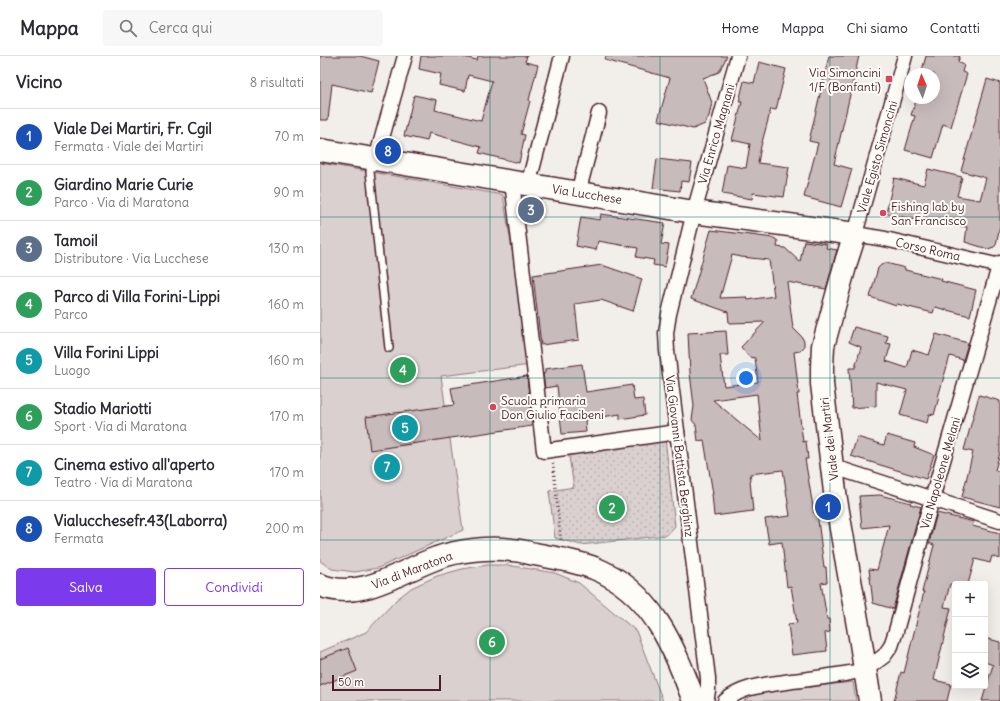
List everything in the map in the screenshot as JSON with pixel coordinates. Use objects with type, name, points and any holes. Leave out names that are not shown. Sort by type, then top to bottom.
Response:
[{"type":"main road","name":"Via Lucchese","points":[[320,150],[694,212],[855,234]]},
{"type":"main road","name":"Viale dei Martiri","points":[[855,234],[823,346],[822,384],[836,500],[870,701]]},
{"type":"main road","name":"Via di Maratona","points":[[320,584],[339,589],[368,587],[451,553],[490,549],[512,550],[582,564],[595,569],[628,587],[639,597],[652,613],[670,643],[684,672],[694,701]]},
{"type":"street","points":[[373,159],[405,56]]},
{"type":"street","points":[[562,56],[520,183],[544,451],[677,432]]},
{"type":"street","name":"Via Enrico Magnani","points":[[694,212],[738,56]]},
{"type":"street","name":"Viale Egisto Simoncini","points":[[855,234],[905,56]]},
{"type":"street","points":[[578,193],[599,113]]},
{"type":"street","name":"Via Giovanni Battista Berghinz","points":[[694,212],[669,314],[666,333],[708,678],[706,701]]},
{"type":"street","name":"Corso Roma","points":[[855,234],[885,239],[1000,265]]},
{"type":"street","name":"Via Napoleone Melani","points":[[865,670],[884,656],[891,646],[896,631],[932,499],[1000,265]]},
{"type":"street","points":[[831,466],[1000,521]]},
{"type":"street","points":[[725,701],[739,692],[755,686],[865,670]]},
{"type":"lane","points":[[373,159],[370,172],[389,348]]},
{"type":"path","points":[[551,450],[564,560]]},
{"type":"shaded area","points":[[320,163],[503,195],[531,365],[441,376],[463,530],[378,568],[355,572],[332,569],[320,561]]},
{"type":"shaded area","points":[[665,438],[675,526],[667,535],[581,545],[555,538],[549,491],[574,487],[568,451]]},
{"type":"shaded area","points":[[487,565],[507,565],[555,573],[579,583],[636,631],[663,701],[320,701],[320,652],[366,632],[396,600],[411,588],[437,576],[462,569]]},
{"type":"shaded area","points":[[853,682],[856,701],[744,701],[753,693]]},
{"type":"building","points":[[320,56],[360,56],[379,61],[371,93],[332,84],[328,120],[320,120]]},
{"type":"building","points":[[421,56],[459,56],[477,60],[478,56],[527,56],[525,62],[538,65],[521,134],[525,135],[519,163],[479,153],[481,147],[429,133],[427,141],[404,136],[414,95],[437,100],[435,110],[481,121],[492,81],[468,75],[465,91],[439,85],[441,74],[419,69]]},
{"type":"building","points":[[606,56],[727,56],[719,72],[703,78],[712,103],[709,116],[705,124],[693,129],[658,120],[670,78],[605,60]]},
{"type":"building","points":[[829,56],[859,56],[834,164],[852,169],[841,207],[804,197],[818,143],[809,141]]},
{"type":"building","points":[[926,56],[960,56],[958,62],[964,65],[962,72],[967,74],[951,127],[943,124],[933,158],[905,150],[915,116],[911,115],[915,104],[940,104],[940,68],[923,68]]},
{"type":"building","points":[[759,62],[786,69],[776,110],[771,109],[758,163],[789,167],[784,197],[753,193],[752,199],[722,194],[727,165],[746,168],[750,144],[732,140],[742,102],[739,102],[744,81],[754,83]]},
{"type":"building","points":[[987,79],[1000,83],[1000,225],[996,245],[988,249],[965,242],[967,227],[915,218],[915,220],[886,213],[894,178],[924,185],[928,169],[962,177],[957,196],[980,200],[986,178],[961,171]]},
{"type":"building","points":[[657,159],[692,163],[689,182],[681,181],[680,191],[653,188]]},
{"type":"building","points":[[526,197],[540,199],[537,216],[524,214]]},
{"type":"building","points":[[601,214],[665,223],[661,244],[669,245],[665,267],[653,265],[654,260],[636,257],[638,248],[598,241],[596,250],[576,246],[581,217],[600,220]]},
{"type":"building","points":[[711,230],[774,238],[778,241],[777,247],[785,248],[800,262],[804,241],[827,244],[826,248],[837,250],[826,289],[787,282],[793,328],[804,341],[804,347],[800,351],[794,352],[799,394],[797,394],[803,442],[806,441],[808,459],[805,459],[814,513],[817,512],[824,567],[826,567],[827,582],[821,583],[827,619],[829,619],[830,632],[825,633],[827,651],[792,655],[788,624],[797,623],[791,586],[787,587],[782,542],[769,544],[765,519],[790,516],[783,470],[750,474],[753,511],[714,516],[713,494],[704,440],[698,441],[696,425],[692,420],[694,406],[690,373],[688,333],[726,331],[728,355],[720,355],[724,386],[758,382],[755,358],[749,357],[741,347],[765,322],[729,323],[728,312],[691,299]],"holes":[[[732,255],[769,260],[774,296],[748,300],[747,297],[720,298]],[[757,394],[762,441],[713,400]]]},
{"type":"building","points":[[886,263],[905,268],[905,270],[942,279],[941,281],[976,290],[970,316],[935,307],[933,313],[897,304],[896,306],[870,297],[878,268]]},
{"type":"building","points":[[602,265],[642,279],[633,311],[601,300],[575,304],[579,340],[541,345],[533,275]]},
{"type":"building","points":[[854,327],[888,336],[886,343],[891,344],[886,361],[907,368],[912,350],[929,355],[936,334],[968,343],[963,360],[950,356],[934,415],[929,414],[927,423],[900,415],[907,390],[876,382],[876,406],[852,408],[849,368],[855,368],[861,347],[849,342]]},
{"type":"building","points":[[582,364],[586,392],[632,385],[634,400],[643,399],[645,415],[620,419],[620,414],[585,420],[586,432],[562,434],[557,386],[545,388],[543,374],[545,373],[545,369]]},
{"type":"building","points":[[527,376],[532,426],[370,450],[366,417],[454,405],[451,388]]},
{"type":"building","points":[[979,395],[1000,401],[1000,453],[995,470],[1000,472],[1000,507],[962,497],[973,452],[964,450]]},
{"type":"building","points":[[887,435],[915,443],[914,447],[934,455],[926,479],[851,456],[857,437],[884,445]]},
{"type":"building","points":[[880,495],[921,507],[893,609],[873,603],[869,569],[877,570],[889,525],[862,528],[859,496]]},
{"type":"building","points":[[937,513],[974,522],[972,526],[1000,533],[1000,559],[992,556],[990,563],[975,559],[969,581],[952,581],[952,584],[950,584],[944,607],[951,608],[934,680],[951,684],[947,701],[894,701],[901,672],[904,673],[924,592],[922,592],[934,545],[929,543]]},
{"type":"building","points":[[988,639],[1000,642],[1000,701],[982,701],[986,689],[988,689],[988,681],[993,665],[988,663]]},
{"type":"building","points":[[348,648],[357,671],[320,686],[320,659]]},
{"type":"place","name":"Via Simoncini 1/F (Bonfanti)","points":[[889,79]]},
{"type":"place","name":"Vialucchesefr.43(Laborra)","points":[[388,151]]},
{"type":"place","name":"Tamoil","points":[[531,210]]},
{"type":"place","name":"Fishing lab by San Francisco","points":[[883,213]]},
{"type":"place","name":"Parco di Villa Forini-Lippi","points":[[403,370]]},
{"type":"place","name":"Scuola primaria Don Giulio Facibeni","points":[[493,407]]},
{"type":"place","name":"Villa Forini Lippi","points":[[405,428]]},
{"type":"place","name":"Cinema estivo all'aperto","points":[[387,467]]},
{"type":"place","name":"Viale Dei Martiri, Fr. Cgil","points":[[828,507]]},
{"type":"place","name":"Giardino Marie Curie","points":[[612,508]]},
{"type":"place","name":"Stadio Mariotti","points":[[492,642]]}]
